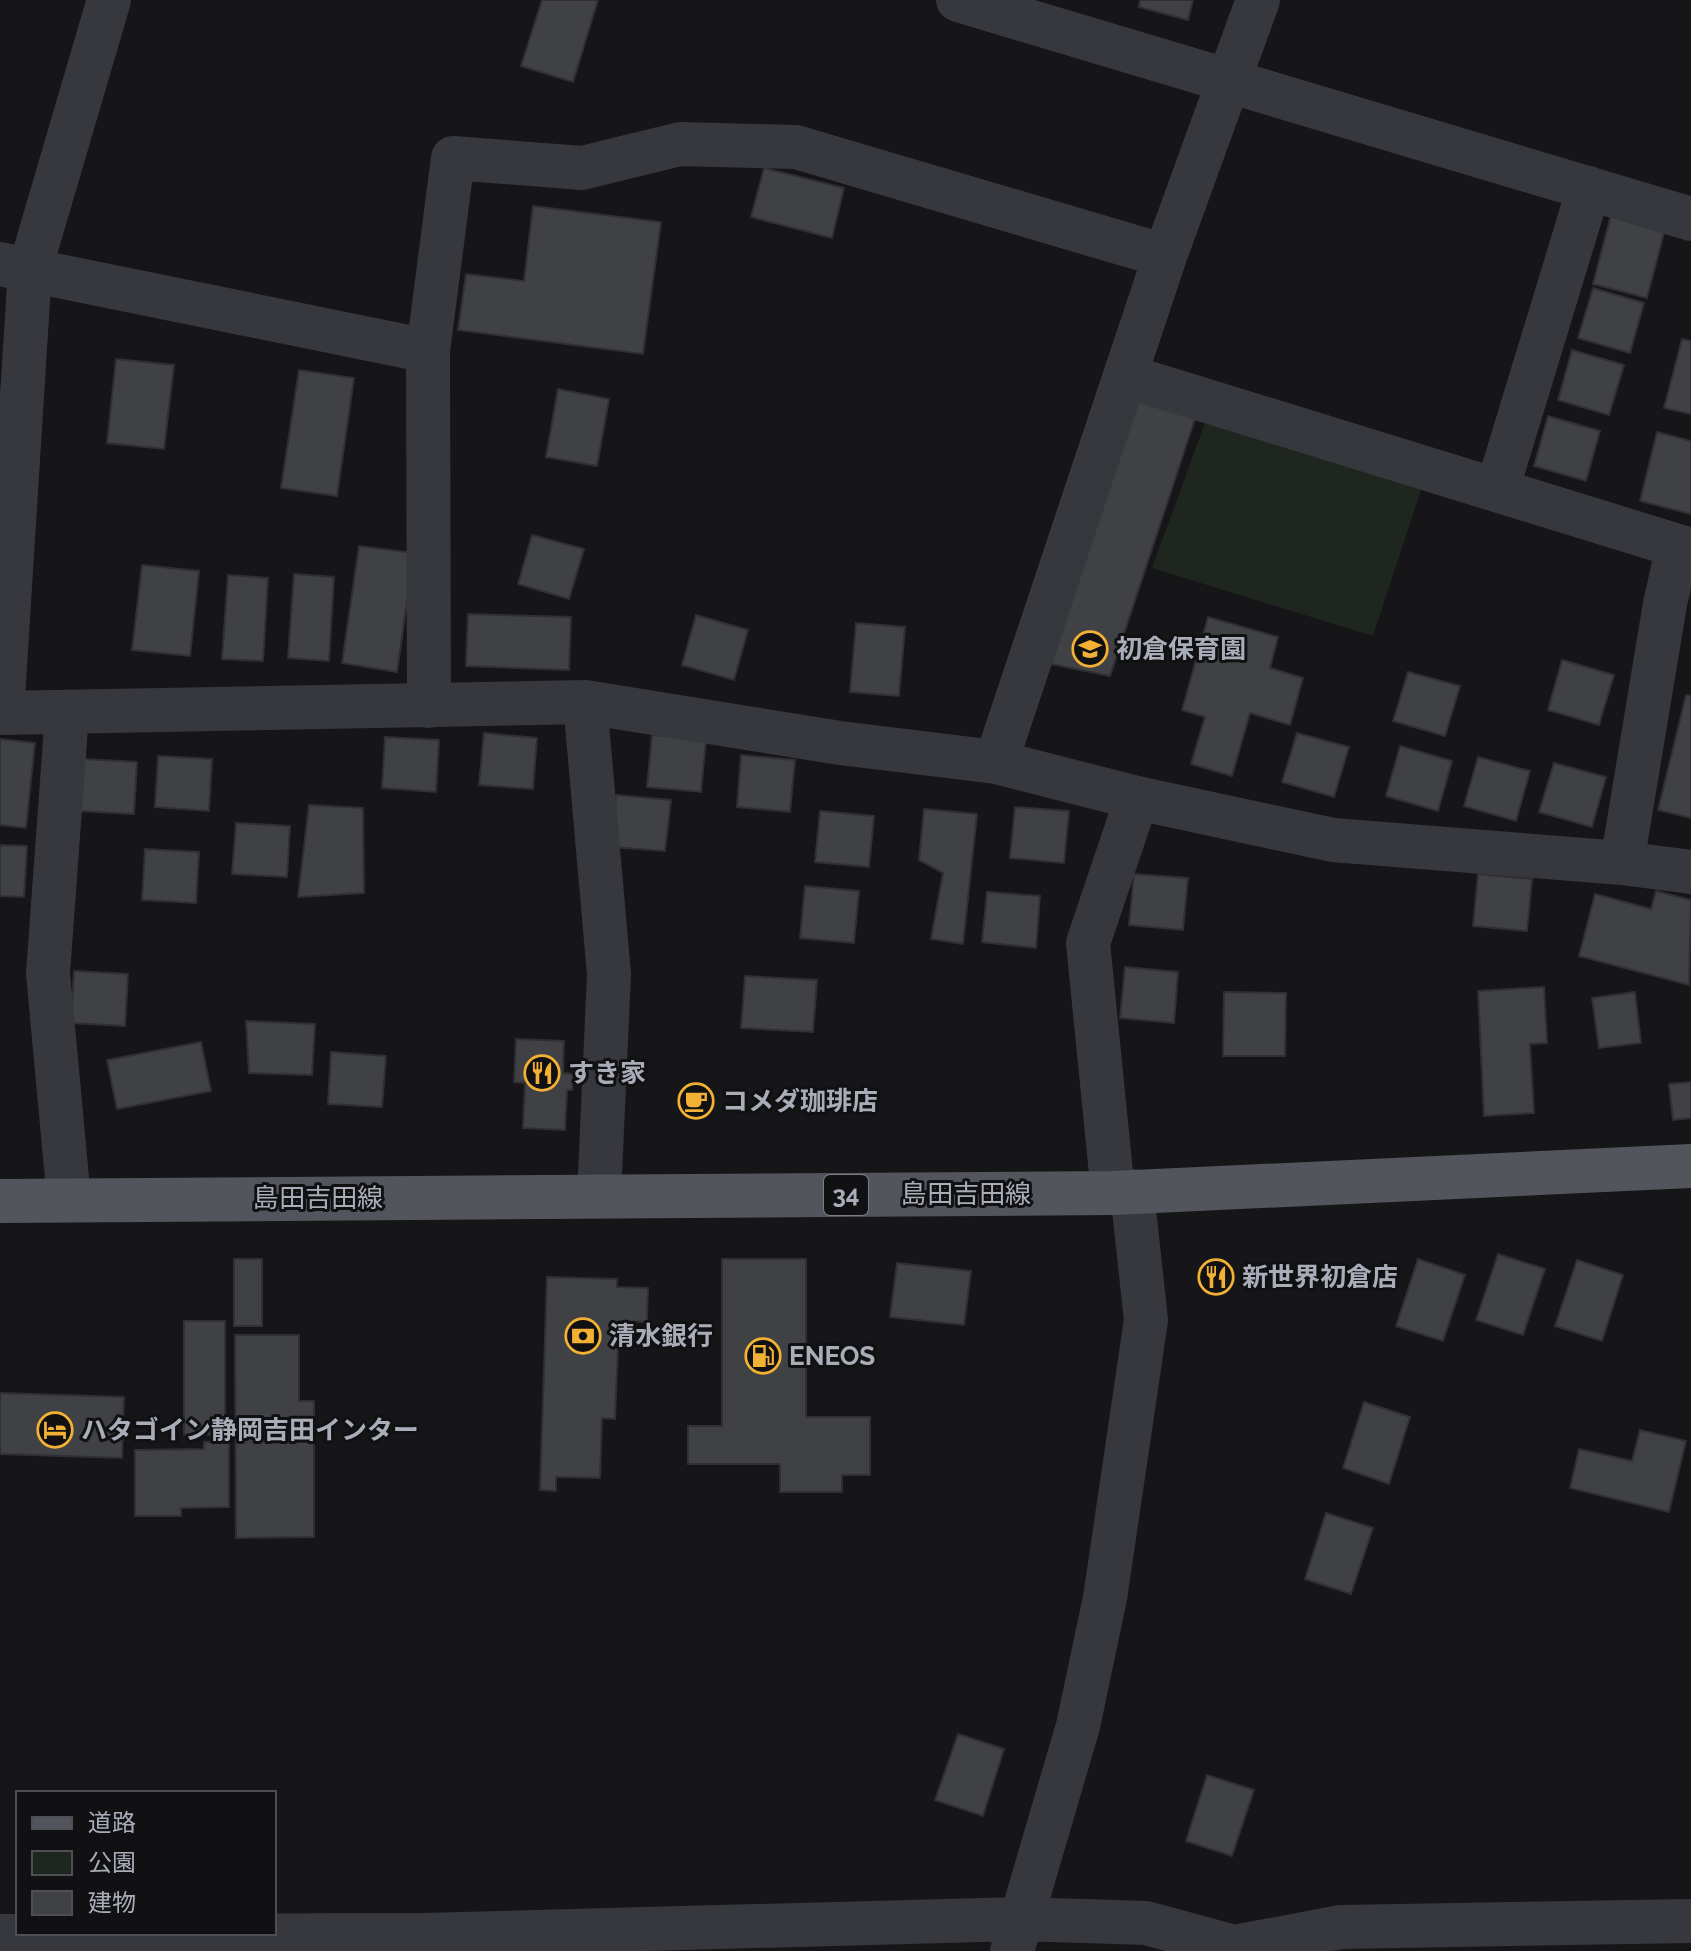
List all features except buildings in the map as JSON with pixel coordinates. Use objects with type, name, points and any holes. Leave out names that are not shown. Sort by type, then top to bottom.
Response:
[{"type":"main road","name":"島田吉田線","points":[[0,1201],[1123,1192],[1691,1166]]},
{"type":"street","points":[[109,0],[15,266],[1,713],[585,702],[840,743],[996,762],[1137,798],[1333,840],[1622,863],[1691,872]]},
{"type":"street","points":[[958,0],[1691,219]]},
{"type":"street","points":[[996,762],[1165,256],[1258,0]]},
{"type":"street","points":[[429,706],[428,351],[453,158],[582,168],[680,144],[796,147],[1165,256]]},
{"type":"street","points":[[1497,490],[1589,188]]},
{"type":"street","points":[[15,266],[428,351]]},
{"type":"street","points":[[1126,376],[1684,548],[1665,604],[1622,863]]},
{"type":"street","points":[[585,702],[609,974],[599,1196]]},
{"type":"street","points":[[67,713],[48,973],[69,1200]]},
{"type":"street","points":[[1016,1935],[1078,1726],[1105,1598],[1146,1320],[1123,1192],[1088,943],[1137,798]]},
{"type":"street","points":[[0,1936],[1016,1935],[1146,1923],[1234,1947],[1341,1927],[1691,1921]]},
{"type":"green space","points":[[1206,420],[1422,487],[1373,636],[1152,568]]},
{"type":"place","name":"初倉保育園","points":[[1090,649]]},
{"type":"place","name":"すき家","points":[[542,1073]]},
{"type":"place","name":"コメダ珈琲店","points":[[696,1101]]},
{"type":"place","name":"新世界初倉店","points":[[1216,1277]]},
{"type":"place","name":"清水銀行","points":[[583,1336]]},
{"type":"place","name":"ENEOS","points":[[763,1356]]},
{"type":"place","name":"ハタゴイン静岡吉田インター","points":[[55,1430]]}]
